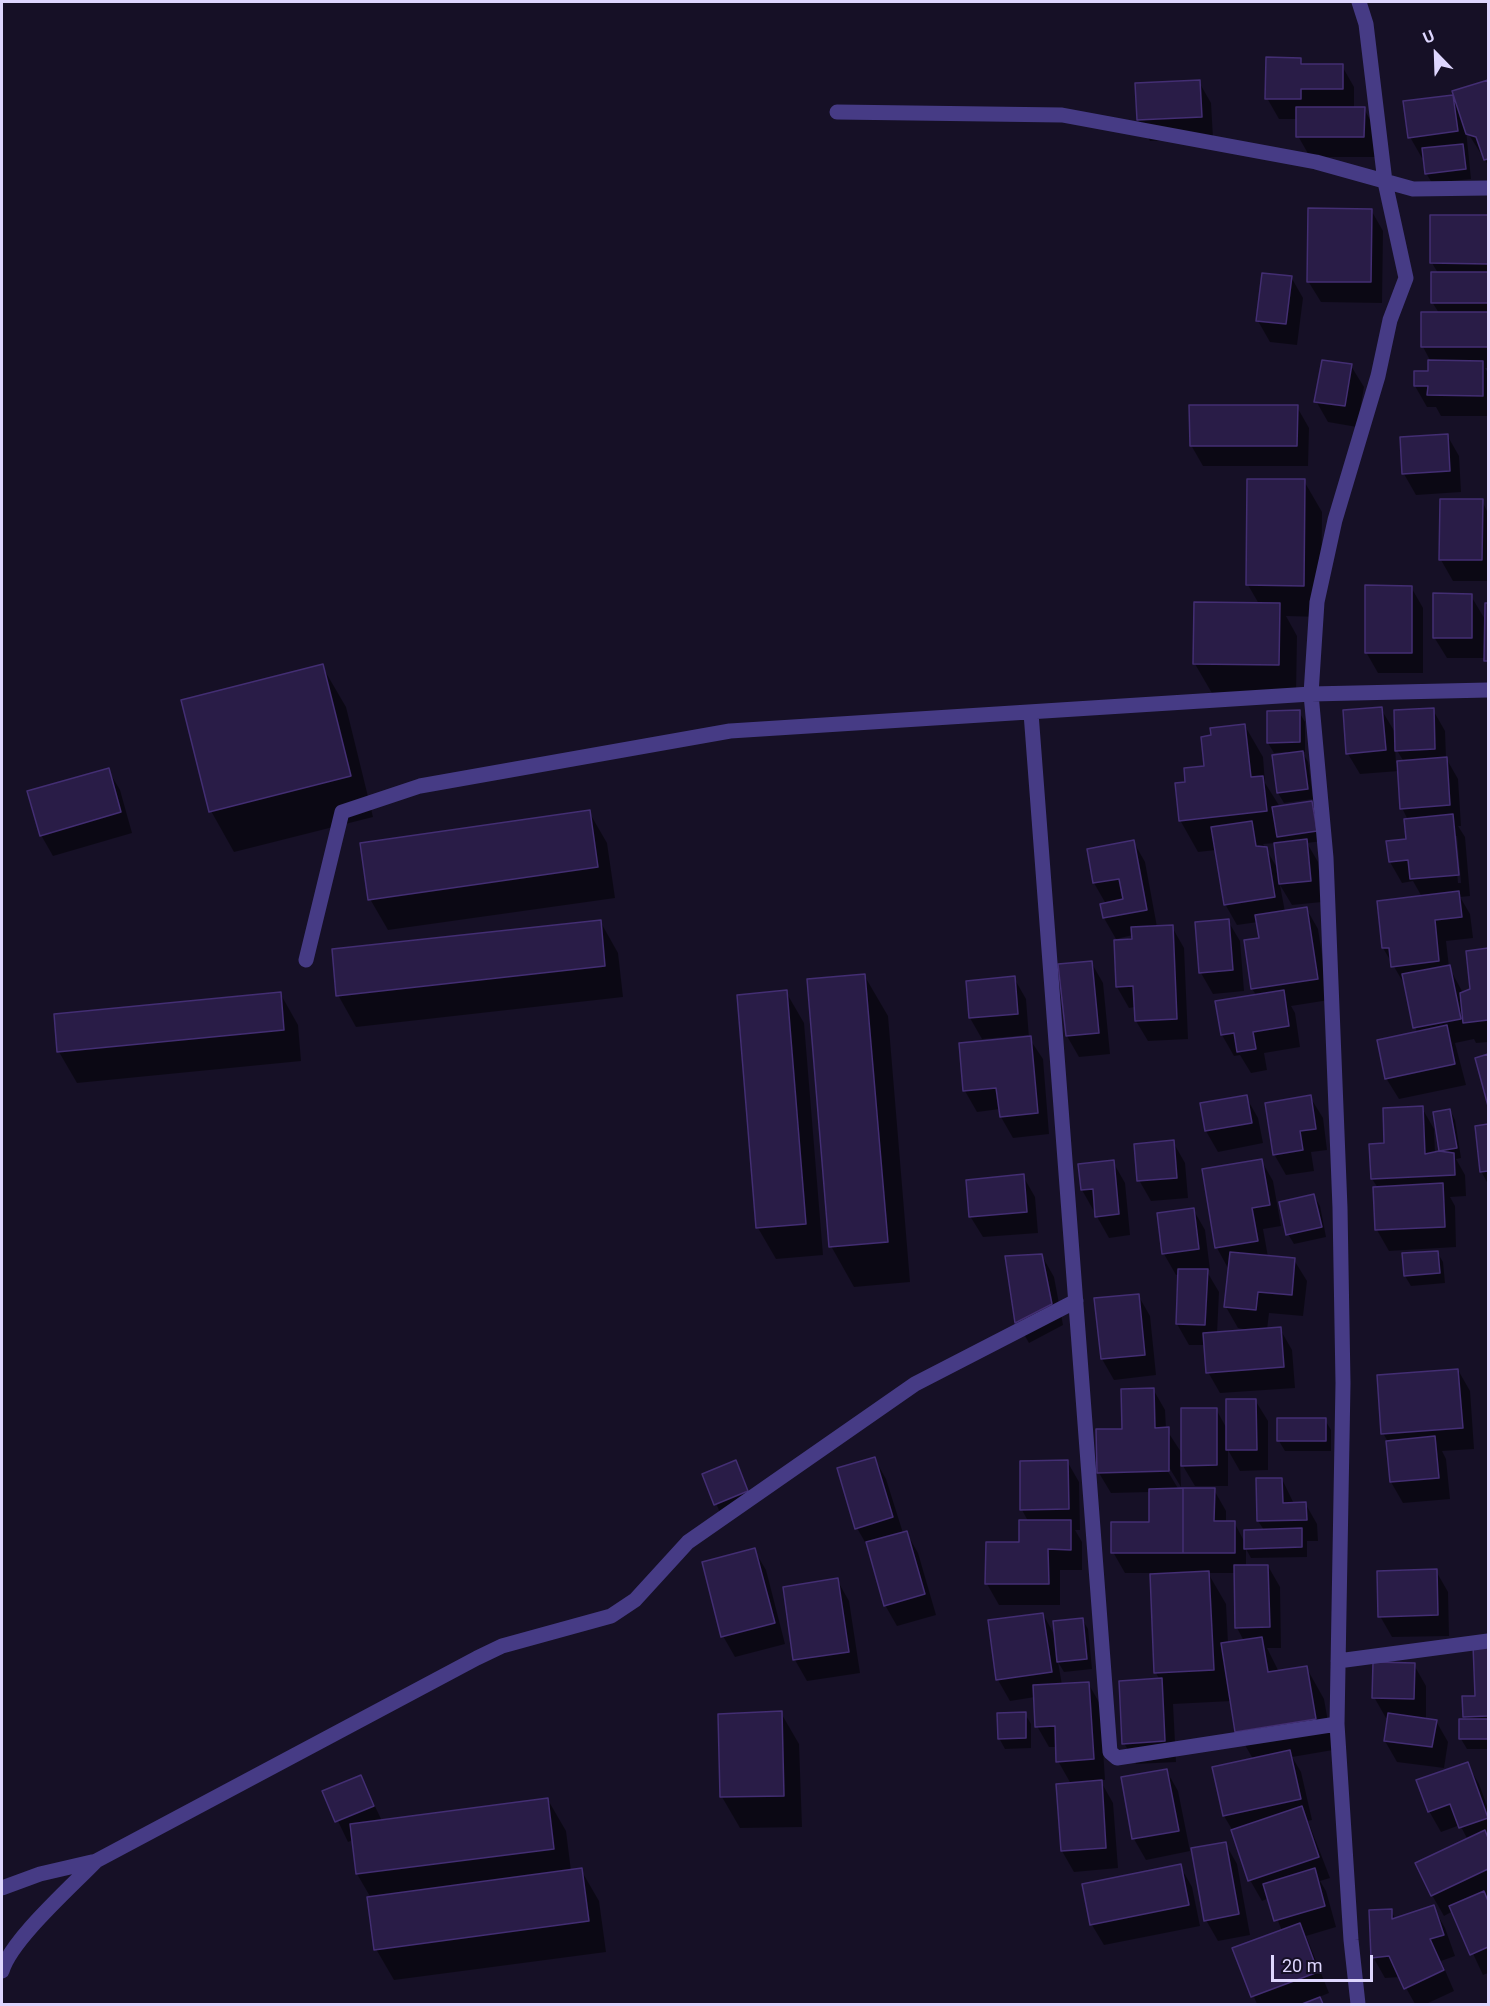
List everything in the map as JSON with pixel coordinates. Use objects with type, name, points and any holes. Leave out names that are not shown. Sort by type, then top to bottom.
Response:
[{"type":"street","points":[[1358,2004],[1351,1940],[1337,1724],[1343,1383],[1340,1208],[1326,858],[1311,694],[1317,602],[1335,520],[1378,376],[1390,320],[1406,278],[1385,182],[1366,24],[1359,2]]},
{"type":"street","points":[[837,112],[1062,115],[1316,162],[1413,189],[1488,188]]},
{"type":"street","points":[[306,960],[342,812],[420,786],[730,731],[1311,694],[1488,690]]},
{"type":"street","points":[[1031,713],[1111,1755],[1117,1758],[1337,1724]]},
{"type":"street","points":[[2,1888],[40,1874],[96,1861],[494,1650],[611,1616],[626,1608],[688,1542],[905,1391],[963,1358],[1076,1301]]},
{"type":"street","points":[[1338,1661],[1488,1641]]},
{"type":"street","points":[[2,1971],[4,1963],[20,1941],[96,1861]]},
{"type":"building","points":[[1266,57],[1301,58],[1301,64],[1343,64],[1343,89],[1301,89],[1301,99],[1265,99]]},
{"type":"building","points":[[1200,80],[1202,117],[1137,120],[1135,83]]},
{"type":"building","points":[[1488,80],[1488,159],[1484,160],[1476,137],[1466,134],[1452,91]]},
{"type":"building","points":[[1453,95],[1458,131],[1408,138],[1403,101]]},
{"type":"building","points":[[1296,107],[1365,107],[1364,137],[1296,137]]},
{"type":"building","points":[[1463,144],[1466,169],[1425,174],[1422,148]]},
{"type":"building","points":[[1308,208],[1372,209],[1371,282],[1307,282]]},
{"type":"building","points":[[1430,215],[1488,215],[1488,264],[1430,263]]},
{"type":"building","points":[[1431,272],[1488,272],[1488,303],[1431,303]]},
{"type":"building","points":[[1262,273],[1292,276],[1286,324],[1256,321]]},
{"type":"building","points":[[1421,312],[1488,312],[1488,347],[1421,347]]},
{"type":"building","points":[[1322,360],[1352,364],[1345,406],[1314,402]]},
{"type":"building","points":[[1428,360],[1483,361],[1483,396],[1427,395],[1428,386],[1414,386],[1414,371],[1428,371]]},
{"type":"building","points":[[1189,405],[1298,405],[1297,446],[1190,446]]},
{"type":"building","points":[[1448,434],[1450,471],[1402,474],[1400,437]]},
{"type":"building","points":[[1247,479],[1305,479],[1304,586],[1246,585]]},
{"type":"building","points":[[1440,499],[1483,499],[1482,560],[1439,560]]},
{"type":"building","points":[[1365,585],[1412,586],[1412,653],[1365,653]]},
{"type":"building","points":[[1433,593],[1472,594],[1472,638],[1433,638]]},
{"type":"building","points":[[1194,602],[1280,603],[1279,665],[1193,664]]},
{"type":"building","points":[[1485,603],[1488,603],[1488,661],[1484,661]]},
{"type":"building","points":[[323,664],[351,776],[209,812],[181,700]]},
{"type":"building","points":[[1382,707],[1386,750],[1346,754],[1343,710]]},
{"type":"building","points":[[1434,708],[1435,749],[1395,751],[1394,710]]},
{"type":"building","points":[[1300,710],[1300,742],[1267,743],[1267,711]]},
{"type":"building","points":[[1245,724],[1251,777],[1263,776],[1267,811],[1179,821],[1175,783],[1185,782],[1184,768],[1204,766],[1201,737],[1211,735],[1210,728]]},
{"type":"building","points":[[1303,751],[1308,789],[1277,793],[1272,755]]},
{"type":"building","points":[[1447,757],[1450,805],[1400,809],[1397,761]]},
{"type":"building","points":[[109,768],[121,812],[40,836],[27,791]]},
{"type":"building","points":[[1312,801],[1317,831],[1277,837],[1272,807]]},
{"type":"building","points":[[590,810],[598,867],[368,900],[360,843]]},
{"type":"building","points":[[1453,814],[1459,875],[1410,879],[1408,860],[1389,862],[1386,841],[1406,839],[1404,819]]},
{"type":"building","points":[[1252,821],[1256,846],[1267,847],[1275,897],[1224,905],[1211,827]]},
{"type":"building","points":[[1307,839],[1311,881],[1279,884],[1274,843]]},
{"type":"building","points":[[1134,840],[1147,910],[1103,918],[1100,904],[1123,899],[1119,879],[1093,883],[1087,849]]},
{"type":"building","points":[[1459,891],[1462,917],[1435,920],[1439,961],[1391,967],[1389,948],[1382,948],[1377,901]]},
{"type":"building","points":[[1307,907],[1318,979],[1251,989],[1244,940],[1259,938],[1255,915]]},
{"type":"building","points":[[1229,919],[1233,970],[1199,973],[1195,922]]},
{"type":"building","points":[[601,920],[605,966],[336,996],[332,949]]},
{"type":"building","points":[[1173,925],[1177,1019],[1135,1021],[1133,986],[1116,987],[1114,940],[1132,939],[1131,927]]},
{"type":"building","points":[[1488,948],[1488,1020],[1463,1023],[1460,993],[1470,989],[1466,951]]},
{"type":"building","points":[[1092,961],[1099,1033],[1066,1036],[1058,964]]},
{"type":"building","points":[[1450,965],[1461,1019],[1413,1028],[1402,974]]},
{"type":"building","points":[[865,974],[888,1242],[829,1247],[807,979]]},
{"type":"building","points":[[1015,976],[1018,1014],[969,1018],[966,981]]},
{"type":"building","points":[[787,990],[806,1224],[756,1228],[737,995]]},
{"type":"building","points":[[1284,990],[1289,1026],[1253,1032],[1256,1049],[1237,1052],[1234,1033],[1221,1035],[1215,1001]]},
{"type":"building","points":[[281,992],[284,1030],[57,1052],[54,1014]]},
{"type":"building","points":[[1447,1025],[1455,1064],[1385,1079],[1377,1040]]},
{"type":"building","points":[[1031,1036],[1038,1113],[1000,1117],[996,1088],[963,1091],[959,1043]]},
{"type":"building","points":[[1488,1054],[1488,1106],[1475,1058]]},
{"type":"building","points":[[1247,1095],[1252,1123],[1205,1131],[1200,1103]]},
{"type":"building","points":[[1311,1095],[1316,1129],[1300,1131],[1303,1150],[1273,1155],[1265,1103]]},
{"type":"building","points":[[1423,1106],[1425,1154],[1439,1151],[1454,1153],[1455,1175],[1371,1179],[1369,1144],[1384,1143],[1383,1108]]},
{"type":"building","points":[[1450,1109],[1457,1148],[1439,1151],[1433,1112]]},
{"type":"building","points":[[1488,1124],[1488,1171],[1480,1172],[1475,1126]]},
{"type":"building","points":[[1174,1140],[1177,1178],[1137,1181],[1134,1144]]},
{"type":"building","points":[[1262,1159],[1270,1205],[1252,1208],[1258,1241],[1215,1248],[1202,1169]]},
{"type":"building","points":[[1114,1160],[1119,1214],[1095,1217],[1093,1189],[1081,1190],[1078,1164]]},
{"type":"building","points":[[1024,1174],[1027,1212],[969,1217],[966,1180]]},
{"type":"building","points":[[1443,1183],[1445,1227],[1375,1230],[1373,1187]]},
{"type":"building","points":[[1314,1194],[1322,1227],[1286,1235],[1279,1202]]},
{"type":"building","points":[[1194,1208],[1199,1249],[1162,1254],[1157,1213]]},
{"type":"building","points":[[1438,1251],[1440,1273],[1404,1276],[1402,1253]]},
{"type":"building","points":[[1230,1252],[1295,1258],[1292,1295],[1258,1292],[1256,1310],[1224,1307]]},
{"type":"building","points":[[1042,1254],[1052,1304],[1015,1323],[1005,1256]]},
{"type":"building","points":[[1178,1269],[1208,1269],[1205,1325],[1176,1324]]},
{"type":"building","points":[[1139,1294],[1145,1355],[1101,1359],[1094,1298]]},
{"type":"building","points":[[1281,1327],[1284,1367],[1206,1373],[1203,1333]]},
{"type":"building","points":[[1458,1369],[1463,1428],[1381,1434],[1377,1375]]},
{"type":"building","points":[[1154,1388],[1155,1428],[1169,1427],[1169,1471],[1097,1473],[1096,1429],[1122,1429],[1121,1389]]},
{"type":"building","points":[[1226,1399],[1256,1399],[1257,1450],[1226,1450]]},
{"type":"building","points":[[1181,1408],[1217,1408],[1217,1465],[1181,1466]]},
{"type":"building","points":[[1277,1418],[1326,1418],[1326,1441],[1277,1441]]},
{"type":"building","points":[[1435,1436],[1439,1478],[1390,1482],[1386,1441]]},
{"type":"building","points":[[875,1457],[893,1517],[855,1529],[837,1468]]},
{"type":"building","points":[[736,1460],[748,1491],[714,1505],[702,1474]]},
{"type":"building","points":[[1068,1460],[1069,1509],[1020,1510],[1020,1461]]},
{"type":"building","points":[[1256,1478],[1282,1478],[1283,1503],[1306,1502],[1307,1520],[1257,1521]]},
{"type":"building","points":[[1183,1488],[1215,1488],[1214,1521],[1235,1521],[1235,1553],[1183,1553]]},
{"type":"building","points":[[1183,1488],[1183,1553],[1111,1553],[1111,1522],[1149,1522],[1149,1489]]},
{"type":"building","points":[[1019,1520],[1071,1520],[1071,1550],[1048,1549],[1049,1584],[985,1584],[986,1542],[1019,1542]]},
{"type":"building","points":[[1302,1528],[1302,1547],[1244,1549],[1244,1530]]},
{"type":"building","points":[[907,1531],[925,1594],[884,1606],[866,1542]]},
{"type":"building","points":[[755,1548],[775,1623],[721,1637],[702,1562]]},
{"type":"building","points":[[1234,1565],[1268,1565],[1270,1627],[1235,1628]]},
{"type":"building","points":[[1437,1569],[1438,1615],[1378,1617],[1377,1571]]},
{"type":"building","points":[[1209,1571],[1214,1670],[1154,1673],[1150,1574]]},
{"type":"building","points":[[838,1578],[849,1652],[793,1660],[783,1587]]},
{"type":"building","points":[[1043,1613],[1052,1672],[996,1680],[988,1620]]},
{"type":"building","points":[[1083,1618],[1087,1659],[1057,1662],[1053,1621]]},
{"type":"building","points":[[1262,1637],[1268,1672],[1307,1666],[1316,1719],[1235,1732],[1221,1643]]},
{"type":"building","points":[[1488,1644],[1488,1716],[1463,1717],[1462,1696],[1475,1696],[1473,1645]]},
{"type":"building","points":[[1373,1662],[1415,1663],[1414,1699],[1372,1698]]},
{"type":"building","points":[[1162,1678],[1165,1741],[1122,1744],[1119,1681]]},
{"type":"building","points":[[1089,1682],[1094,1759],[1056,1762],[1055,1726],[1035,1727],[1033,1685]]},
{"type":"building","points":[[782,1711],[784,1796],[720,1797],[718,1714]]},
{"type":"building","points":[[1026,1712],[1026,1738],[998,1739],[997,1713]]},
{"type":"building","points":[[1388,1713],[1437,1720],[1432,1747],[1384,1741]]},
{"type":"building","points":[[1459,1719],[1488,1719],[1488,1739],[1459,1739]]},
{"type":"building","points":[[1290,1750],[1301,1799],[1223,1816],[1212,1767]]},
{"type":"building","points":[[1468,1762],[1488,1818],[1459,1828],[1450,1804],[1428,1812],[1416,1780]]},
{"type":"building","points":[[1167,1769],[1179,1831],[1132,1839],[1121,1777]]},
{"type":"building","points":[[361,1775],[374,1806],[335,1822],[322,1791]]},
{"type":"building","points":[[1102,1780],[1106,1848],[1061,1851],[1056,1784]]},
{"type":"building","points":[[548,1798],[554,1849],[356,1874],[350,1824]]},
{"type":"building","points":[[1302,1806],[1319,1857],[1248,1881],[1231,1830]]},
{"type":"building","points":[[1485,1830],[1488,1838],[1488,1869],[1431,1896],[1415,1863]]},
{"type":"building","points":[[1226,1842],[1239,1914],[1204,1921],[1191,1848]]},
{"type":"building","points":[[1181,1864],[1189,1905],[1090,1925],[1082,1884]]},
{"type":"building","points":[[582,1868],[589,1921],[374,1950],[367,1897]]},
{"type":"building","points":[[1315,1868],[1325,1906],[1274,1921],[1263,1884]]},
{"type":"building","points":[[1484,1891],[1488,1901],[1488,1947],[1470,1955],[1449,1906]]},
{"type":"building","points":[[1434,1905],[1444,1935],[1430,1939],[1444,1970],[1404,1989],[1389,1956],[1371,1958],[1369,1910],[1392,1909],[1392,1919]]},
{"type":"building","points":[[1300,1923],[1318,1972],[1251,1997],[1232,1948]]},
{"type":"building","points":[[1320,1997],[1323,2004],[1302,2004]]}]
